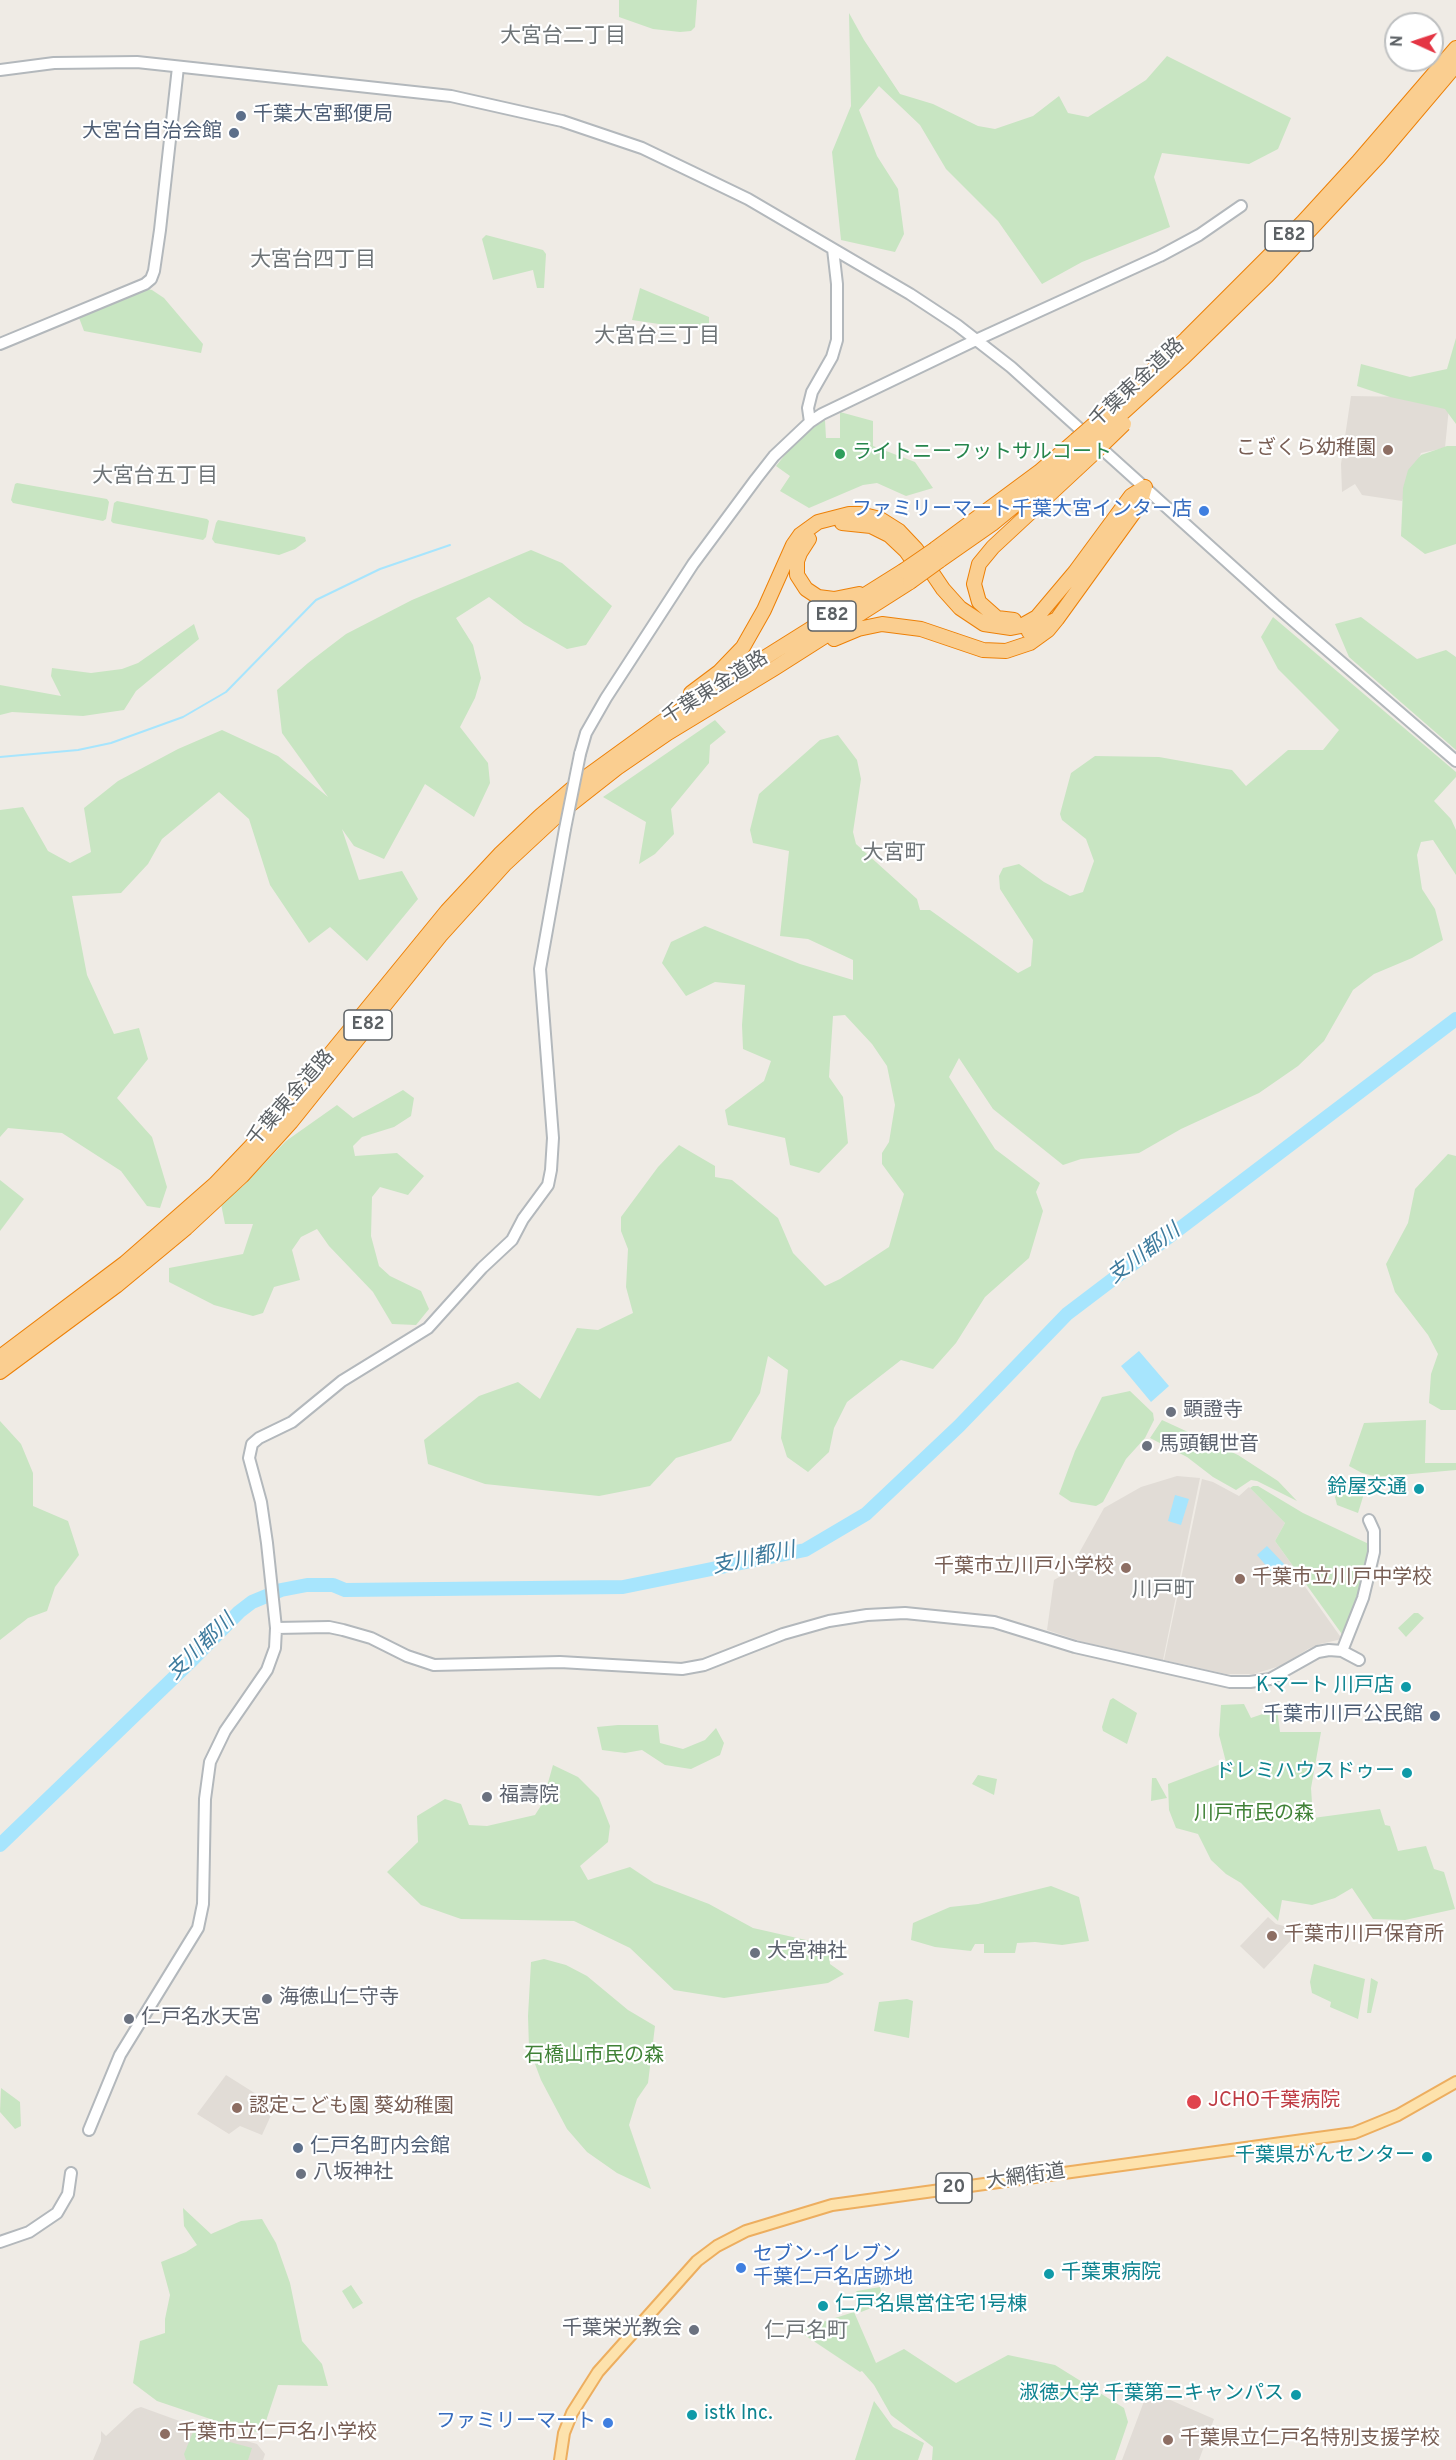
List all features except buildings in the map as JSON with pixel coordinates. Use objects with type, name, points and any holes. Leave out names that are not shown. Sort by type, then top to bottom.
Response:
[{"type":"highway","name":"千葉東金道路","points":[[1117,418],[1186,339],[1304,222],[1456,48]]},
{"type":"highway","name":"千葉東金道路","points":[[0,1372],[124,1279],[186,1228],[242,1176],[291,1122],[440,936],[505,864],[545,826],[617,768],[668,733],[821,639],[937,555],[992,524],[1084,448],[1177,370],[1184,357],[1312,229],[1412,119],[1456,65]]},
{"type":"highway","points":[[1041,611],[1013,621],[997,618],[979,602],[974,584],[976,574],[985,554],[1084,448],[1117,418]]},
{"type":"highway","points":[[724,676],[765,610],[786,559],[800,535],[828,518],[860,514],[880,519],[899,531],[916,549],[952,600],[976,620],[992,626],[1011,628],[1038,617],[1075,572],[1131,496],[1145,487]]},
{"type":"highway","points":[[821,639],[833,639],[870,626],[896,625],[921,629],[970,648],[1006,651],[1022,646],[1039,637],[1057,619],[1140,504],[1145,487]]},
{"type":"highway","points":[[870,593],[834,599],[818,597],[806,589],[800,582],[797,569],[800,553],[808,540],[822,530],[842,523],[861,523],[880,530],[906,551],[941,600],[958,619],[985,633],[1005,636],[1024,634],[1057,619]]},
{"type":"highway","name":"千葉東金道路","points":[[0,1358],[125,1263],[222,1177],[258,1140],[320,1067],[447,910],[521,833],[583,774],[662,713],[724,676],[761,662],[870,593],[906,576]]},
{"type":"main road","name":"大網街道","points":[[560,2460],[564,2433],[572,2413],[598,2372],[697,2261],[717,2246],[746,2231],[832,2205],[1344,2135],[1367,2129],[1398,2115],[1456,2082]]},
{"type":"street","points":[[0,70],[80,62],[137,62],[441,95],[562,121],[642,148],[748,199],[930,306],[976,340],[1011,367],[1275,605],[1456,761]]},
{"type":"street","points":[[0,344],[145,284],[151,279],[160,230],[178,67]]},
{"type":"street","points":[[89,2130],[120,2055],[198,1928],[203,1904],[205,1799],[210,1762],[225,1731],[267,1670],[275,1648],[275,1611],[261,1503],[249,1458],[252,1444],[259,1438],[292,1422],[342,1381],[428,1328],[482,1268],[512,1240],[548,1185],[553,1138],[540,969],[580,754],[586,733],[606,698],[693,564],[762,471],[810,423],[822,414],[976,340],[1160,256],[1199,235],[1241,206]]},
{"type":"street","points":[[810,423],[808,408],[812,392],[828,365],[837,340],[837,284],[833,249]]},
{"type":"street","points":[[1342,1652],[1363,1598],[1374,1552],[1374,1531],[1369,1520]]},
{"type":"street","points":[[276,1628],[328,1627],[343,1630],[371,1638],[417,1660],[446,1665],[560,1662],[682,1669],[704,1665],[783,1634],[818,1624],[905,1613],[994,1622],[1075,1647],[1230,1682],[1250,1682],[1270,1678],[1318,1652],[1329,1650],[1342,1652],[1359,1660]]},
{"type":"street","points":[[0,2242],[29,2232],[57,2213],[68,2194],[71,2172]]},
{"type":"shaded area","name":"こざくら幼稚園","points":[[1351,396],[1411,397],[1449,407],[1445,448],[1421,453],[1402,501],[1362,495],[1355,484],[1342,492],[1341,464]]},
{"type":"shaded area","name":"千葉市立川戸小学校","points":[[1177,1476],[1200,1478],[1163,1660],[1083,1642],[1047,1630],[1054,1580],[1068,1572],[1104,1508],[1141,1487]]},
{"type":"shaded area","name":"千葉市立川戸中学校","points":[[1202,1479],[1213,1482],[1239,1496],[1249,1487],[1285,1523],[1275,1541],[1295,1569],[1293,1575],[1301,1581],[1342,1639],[1320,1644],[1283,1665],[1254,1674],[1226,1674],[1164,1660]]},
{"type":"shaded area","name":"千葉市川戸保育所","points":[[1268,1917],[1276,1924],[1284,1926],[1308,1922],[1264,1969],[1240,1946]]},
{"type":"shaded area","name":"認定こども園 葵幼稚園","points":[[226,2075],[272,2104],[273,2111],[262,2135],[240,2126],[229,2134],[197,2114]]},
{"type":"shaded area","name":"千葉県立仁戸名特別支援学校","points":[[1152,2392],[1214,2419],[1199,2460],[1122,2460],[1146,2396]]},
{"type":"shaded area","name":"千葉市立仁戸名小学校","points":[[141,2407],[196,2427],[257,2444],[265,2454],[263,2460],[93,2460],[101,2441],[101,2431],[106,2436],[135,2409]]},
{"type":"green space","points":[[619,0],[697,0],[695,27],[691,31],[680,32],[653,29],[619,17]]},
{"type":"green space","points":[[849,13],[900,94],[933,104],[978,126],[995,129],[1033,116],[1059,96],[1068,113],[1088,117],[1146,80],[1167,56],[1291,118],[1278,149],[1249,164],[1162,153],[1154,177],[1170,227],[1082,262],[1042,284],[998,221],[946,169],[920,125],[879,86],[859,110],[877,156],[898,189],[904,234],[895,252],[841,240],[832,152],[851,106]]},
{"type":"green space","points":[[486,235],[543,250],[546,254],[544,288],[537,288],[533,270],[493,280],[482,239]]},
{"type":"green space","points":[[142,288],[152,290],[164,298],[203,344],[201,353],[84,331],[78,315]]},
{"type":"green space","points":[[640,288],[709,317],[709,328],[706,331],[632,320]]},
{"type":"green space","points":[[1456,338],[1456,424],[1445,409],[1390,397],[1357,386],[1361,364],[1410,377],[1447,369]]},
{"type":"green space","name":"ライトニーフットサルコート","points":[[840,412],[873,421],[873,446],[915,462],[933,488],[906,496],[877,483],[863,485],[809,508],[780,491],[790,476],[776,466],[801,435],[825,420],[826,438],[840,438]]},
{"type":"green space","points":[[1447,446],[1456,446],[1456,544],[1425,554],[1401,536],[1403,488],[1408,470],[1421,455]]},
{"type":"green space","points":[[17,483],[107,499],[109,502],[106,519],[103,521],[13,503],[11,500]]},
{"type":"green space","points":[[117,501],[207,519],[209,521],[206,537],[203,540],[113,523],[111,521],[114,503]]},
{"type":"green space","points":[[218,520],[305,537],[306,541],[295,549],[279,555],[215,543],[212,539]]},
{"type":"green space","points":[[531,550],[562,563],[612,606],[586,645],[567,649],[524,624],[489,597],[456,618],[473,645],[481,678],[475,698],[460,727],[488,763],[490,783],[474,817],[425,784],[384,859],[354,846],[342,829],[359,880],[402,871],[418,899],[367,961],[330,927],[309,943],[270,885],[249,819],[219,792],[162,839],[148,864],[121,893],[72,896],[87,975],[114,1034],[139,1028],[148,1059],[117,1098],[152,1137],[167,1187],[160,1208],[147,1206],[121,1171],[62,1133],[8,1128],[0,1137],[0,810],[23,807],[48,851],[70,863],[91,852],[84,808],[118,781],[178,749],[222,730],[278,756],[328,797],[282,733],[277,690],[346,634],[412,600]]},
{"type":"green space","points":[[1273,617],[1456,772],[1456,777],[1434,801],[1451,819],[1456,830],[1456,875],[1433,840],[1421,842],[1417,855],[1422,889],[1435,909],[1443,940],[1412,958],[1374,974],[1353,990],[1324,1041],[1298,1066],[1259,1093],[1181,1129],[1139,1153],[1081,1159],[1063,1165],[993,1109],[959,1058],[949,1077],[995,1149],[1040,1183],[1036,1192],[1043,1211],[1029,1258],[985,1297],[956,1343],[933,1369],[901,1360],[847,1402],[834,1428],[829,1452],[808,1472],[787,1457],[781,1438],[788,1370],[768,1356],[760,1393],[731,1441],[676,1458],[650,1486],[599,1496],[485,1484],[428,1464],[424,1440],[479,1396],[518,1382],[540,1399],[577,1328],[598,1330],[633,1313],[626,1287],[628,1249],[621,1231],[621,1217],[658,1167],[679,1145],[715,1166],[715,1177],[732,1180],[778,1218],[793,1253],[825,1286],[840,1279],[889,1247],[904,1194],[882,1164],[882,1153],[889,1142],[895,1105],[887,1066],[872,1044],[845,1015],[833,1016],[829,1077],[843,1097],[848,1143],[819,1173],[790,1165],[785,1138],[728,1125],[725,1110],[764,1081],[771,1061],[743,1049],[745,985],[715,982],[686,996],[662,963],[671,942],[705,926],[800,964],[853,980],[853,960],[808,939],[780,936],[789,851],[753,843],[750,830],[759,794],[820,740],[838,735],[857,760],[861,779],[853,832],[856,844],[917,899],[920,910],[930,910],[1018,973],[1031,966],[1033,940],[1000,889],[999,876],[1003,868],[1019,864],[1044,882],[1070,896],[1083,892],[1094,861],[1086,839],[1062,820],[1060,814],[1071,773],[1095,756],[1159,757],[1232,770],[1246,786],[1288,750],[1323,750],[1339,730],[1278,669],[1261,637]]},
{"type":"green space","points":[[1361,617],[1417,659],[1446,650],[1456,657],[1456,750],[1349,657],[1335,624]]},
{"type":"green space","points":[[194,624],[199,639],[136,691],[124,710],[83,716],[12,712],[0,715],[0,685],[61,696],[51,676],[52,668],[91,673],[122,669],[138,663]]},
{"type":"green space","points":[[715,720],[726,732],[710,745],[709,763],[671,809],[674,834],[655,854],[639,864],[646,822],[603,797]]},
{"type":"green space","points":[[403,1090],[414,1098],[411,1116],[394,1127],[362,1137],[353,1146],[355,1156],[397,1153],[424,1176],[408,1195],[380,1187],[372,1197],[371,1236],[379,1266],[390,1276],[421,1291],[429,1309],[416,1325],[392,1324],[373,1292],[329,1246],[317,1229],[301,1237],[292,1250],[300,1280],[274,1287],[263,1313],[253,1316],[214,1305],[169,1282],[169,1268],[243,1254],[253,1224],[225,1224],[221,1204],[243,1186],[286,1141],[337,1105],[353,1118]]},
{"type":"green space","points":[[1448,1154],[1456,1156],[1456,1410],[1441,1410],[1429,1403],[1431,1374],[1438,1354],[1428,1335],[1395,1292],[1386,1264],[1408,1223],[1415,1189]]},
{"type":"green space","points":[[0,1180],[24,1199],[0,1231]]},
{"type":"green space","points":[[1130,1391],[1153,1413],[1154,1420],[1145,1438],[1126,1459],[1103,1502],[1096,1506],[1071,1502],[1059,1494],[1075,1451],[1102,1397]]},
{"type":"green space","points":[[1162,1420],[1238,1455],[1278,1481],[1297,1501],[1257,1481],[1251,1480],[1236,1490],[1213,1477],[1187,1457],[1150,1438]]},
{"type":"green space","points":[[1426,1420],[1425,1463],[1456,1463],[1456,1470],[1378,1477],[1362,1473],[1349,1466],[1364,1423]]},
{"type":"green space","points":[[0,1421],[21,1444],[33,1473],[33,1506],[68,1521],[79,1555],[55,1587],[47,1611],[28,1618],[0,1640]]},
{"type":"green space","points":[[1355,1478],[1367,1484],[1358,1513],[1337,1505],[1335,1497],[1347,1480]]},
{"type":"green space","points":[[1258,1486],[1303,1513],[1371,1545],[1358,1602],[1344,1637],[1275,1541],[1285,1523],[1250,1488]]},
{"type":"green space","points":[[1414,1613],[1424,1618],[1406,1637],[1398,1628]]},
{"type":"green space","points":[[1113,1698],[1137,1713],[1127,1744],[1103,1731],[1102,1727],[1110,1700]]},
{"type":"green space","name":"川戸市民の森","points":[[1244,1704],[1251,1718],[1277,1709],[1280,1732],[1321,1732],[1311,1788],[1313,1818],[1380,1809],[1385,1825],[1390,1826],[1398,1851],[1426,1846],[1434,1869],[1444,1872],[1455,1909],[1405,1920],[1373,1919],[1352,1888],[1335,1898],[1312,1905],[1282,1900],[1278,1921],[1241,1883],[1226,1874],[1211,1860],[1198,1834],[1176,1828],[1169,1810],[1168,1784],[1226,1762],[1219,1735],[1221,1705]]},
{"type":"green space","points":[[658,1725],[660,1743],[683,1749],[705,1740],[716,1728],[724,1743],[720,1755],[691,1769],[665,1765],[642,1750],[625,1753],[602,1750],[597,1727]]},
{"type":"green space","points":[[553,1765],[578,1777],[599,1798],[610,1826],[608,1842],[580,1866],[588,1880],[630,1867],[654,1883],[709,1904],[753,1928],[828,1945],[830,1964],[844,1974],[828,1983],[724,1998],[674,1990],[630,1948],[574,1921],[461,1919],[421,1905],[387,1872],[418,1842],[417,1816],[445,1799],[461,1804],[469,1825],[487,1826],[535,1815],[542,1804]]},
{"type":"green space","points":[[978,1775],[997,1779],[994,1795],[972,1784]]},
{"type":"green space","points":[[1152,1778],[1156,1778],[1167,1798],[1151,1801]]},
{"type":"green space","points":[[1051,1886],[1079,1897],[1089,1941],[1062,1945],[1017,1943],[1015,1953],[984,1953],[984,1944],[975,1944],[971,1951],[935,1947],[911,1940],[913,1923],[950,1907],[978,1904]]},
{"type":"green space","name":"石橋山市民の森","points":[[544,1959],[566,1965],[587,1976],[628,2010],[655,2026],[648,2083],[637,2099],[629,2125],[651,2189],[617,2173],[587,2152],[567,2129],[541,2080],[529,2048],[528,2016],[531,1962]]},
{"type":"green space","points":[[1314,1964],[1365,1979],[1358,2019],[1330,2007],[1331,2002],[1312,1993],[1310,1982]]},
{"type":"green space","points":[[1371,1978],[1378,1982],[1371,2013],[1367,2013]]},
{"type":"green space","points":[[907,1999],[913,2001],[909,2038],[874,2031],[879,2002]]},
{"type":"green space","points":[[1,2088],[20,2102],[21,2126],[15,2129],[0,2112]]},
{"type":"green space","points":[[183,2208],[211,2234],[241,2221],[262,2219],[276,2243],[290,2283],[302,2341],[322,2364],[328,2386],[278,2385],[262,2433],[234,2427],[157,2401],[133,2383],[140,2341],[165,2333],[165,2319],[170,2295],[161,2262],[197,2245],[184,2226]]},
{"type":"green space","points":[[351,2285],[363,2303],[353,2309],[342,2291]]},
{"type":"green space","points":[[880,2287],[884,2303],[861,2312],[855,2293]]},
{"type":"green space","points":[[854,2312],[876,2363],[904,2349],[956,2383],[1008,2355],[1055,2365],[1124,2408],[1128,2422],[1115,2460],[932,2460],[933,2447],[891,2415],[874,2385],[862,2371],[860,2372],[797,2330]]},
{"type":"green space","points":[[874,2401],[893,2427],[924,2443],[918,2460],[855,2460]]},
{"type":"green space","points":[[193,2432],[252,2448],[248,2460],[186,2460],[184,2454]]},
{"type":"water","points":[[1139,1351],[1169,1386],[1151,1402],[1121,1366]]},
{"type":"water","points":[[1175,1495],[1189,1499],[1181,1525],[1168,1521]]},
{"type":"water","points":[[1267,1546],[1285,1565],[1274,1575],[1257,1555]]},
{"type":"waterway","points":[[0,757],[78,750],[111,743],[183,717],[226,692],[316,600],[380,569],[450,545]]},
{"type":"waterway","name":"支川都川","points":[[0,1845],[239,1612],[252,1602],[281,1590],[307,1585],[333,1585],[345,1590],[623,1587],[805,1550],[866,1514],[959,1426],[1067,1314],[1456,1019]]},
{"type":"place","name":"千葉大宮郵便局","points":[[241,116]]},
{"type":"place","name":"大宮台自治会館","points":[[234,133]]},
{"type":"place","name":"こざくら幼稚園","points":[[1388,450]]},
{"type":"place","name":"ライトニーフットサルコート","points":[[840,454]]},
{"type":"place","name":"ファミリーマート千葉大宮インター店","points":[[1204,511]]},
{"type":"place","name":"顕證寺","points":[[1171,1412]]},
{"type":"place","name":"馬頭観世音","points":[[1147,1446]]},
{"type":"place","name":"鈴屋交通","points":[[1419,1489]]},
{"type":"place","name":"千葉市立川戸小学校","points":[[1126,1568]]},
{"type":"place","name":"千葉市立川戸中学校","points":[[1240,1579]]},
{"type":"place","name":"Kマート 川戸店","points":[[1406,1687]]},
{"type":"place","name":"千葉市川戸公民館","points":[[1435,1716]]},
{"type":"place","name":"ドレミハウスドゥー","points":[[1407,1773]]},
{"type":"place","name":"福壽院","points":[[487,1797]]},
{"type":"place","name":"千葉市川戸保育所","points":[[1272,1936]]},
{"type":"place","name":"大宮神社","points":[[755,1953]]},
{"type":"place","name":"海徳山仁守寺","points":[[267,1999]]},
{"type":"place","name":"仁戸名水天宮","points":[[129,2019]]},
{"type":"place","name":"JCHO千葉病院","points":[[1194,2102]]},
{"type":"place","name":"認定こども園 葵幼稚園","points":[[237,2108]]},
{"type":"place","name":"仁戸名町内会館","points":[[298,2148]]},
{"type":"place","name":"千葉県がんセンター","points":[[1427,2157]]},
{"type":"place","name":"八坂神社","points":[[301,2174]]},
{"type":"place","name":"セブン-イレブン 千葉仁戸名店跡地","points":[[741,2268]]},
{"type":"place","name":"千葉東病院","points":[[1049,2274]]},
{"type":"place","name":"仁戸名県営住宅 1号棟","points":[[823,2306]]},
{"type":"place","name":"千葉栄光教会","points":[[694,2330]]},
{"type":"place","name":"淑徳大学 千葉第ニキャンパス","points":[[1296,2395]]},
{"type":"place","name":"istk Inc.","points":[[692,2415]]},
{"type":"place","name":"ファミリーマート","points":[[608,2423]]},
{"type":"place","name":"千葉市立仁戸名小学校","points":[[165,2434]]},
{"type":"place","name":"千葉県立仁戸名特別支援学校","points":[[1168,2440]]},
{"type":"district","name":"大宮台二丁目","points":[[563,38]]},
{"type":"district","name":"大宮台四丁目","points":[[313,262]]},
{"type":"district","name":"大宮台三丁目","points":[[657,338]]},
{"type":"district","name":"大宮台五丁目","points":[[155,478]]},
{"type":"district","name":"大宮町","points":[[894,855]]},
{"type":"district","name":"川戸町","points":[[1163,1592]]},
{"type":"district","name":"仁戸名町","points":[[806,2333]]}]
